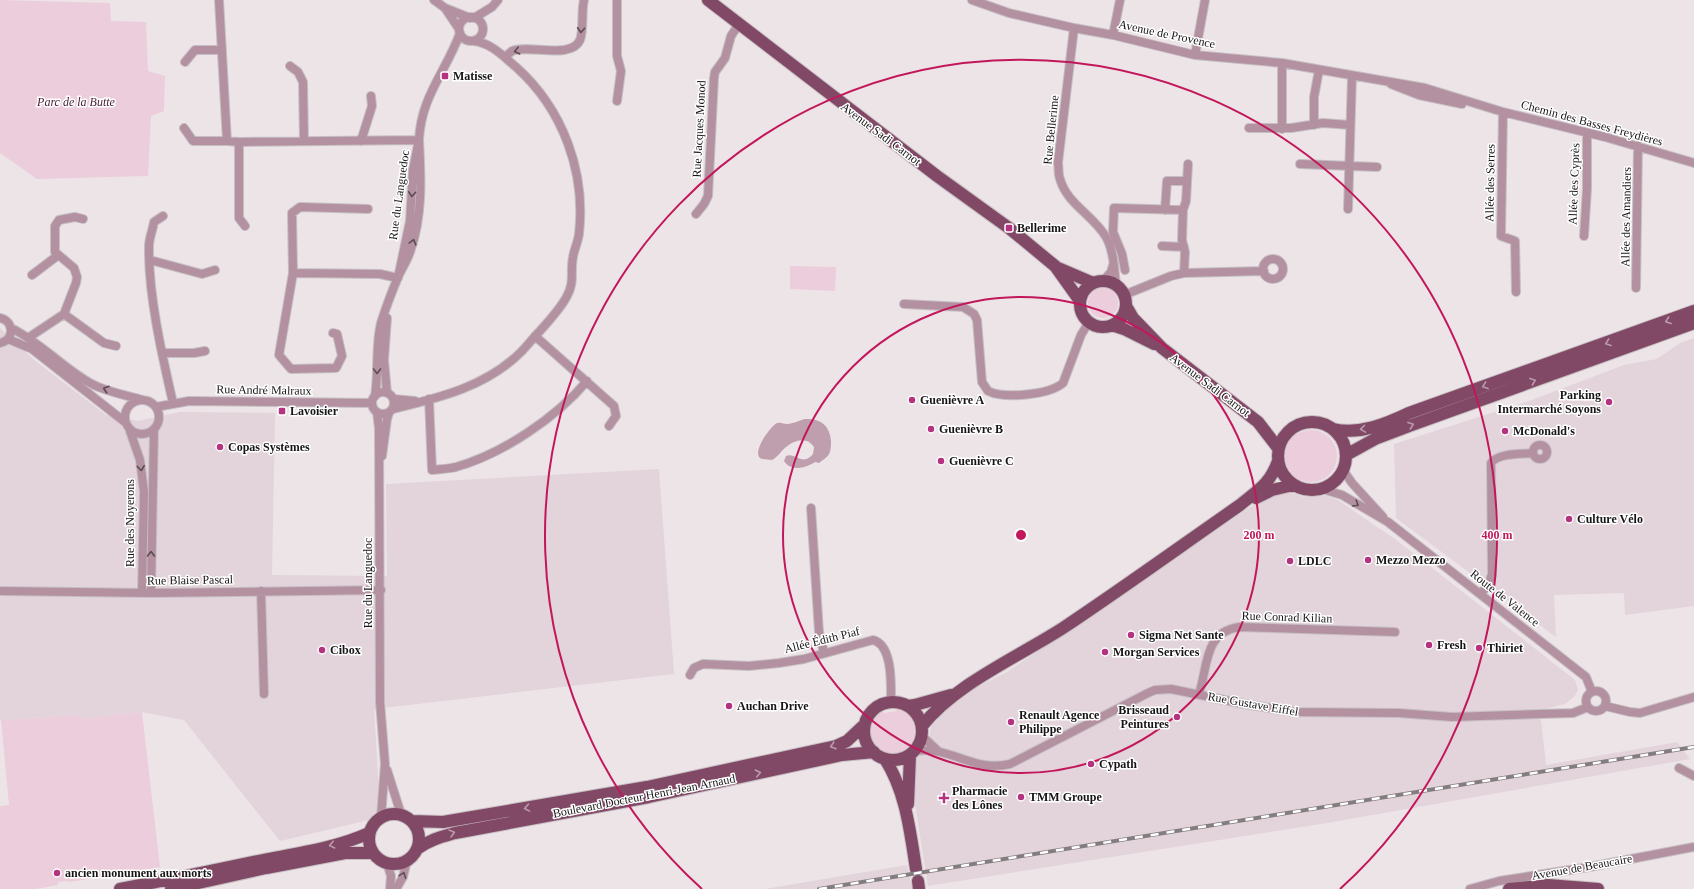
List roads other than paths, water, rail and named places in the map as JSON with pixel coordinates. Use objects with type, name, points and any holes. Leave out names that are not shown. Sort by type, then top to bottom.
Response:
[{"type":"main road","name":"Avenue Sadi Carnot","points":[[708,0],[932,172],[1009,228],[1055,266],[1080,301]]},
{"type":"main road","name":"Avenue Sadi Carnot","points":[[1055,266],[1098,282]]},
{"type":"main road","points":[[1098,282],[1110,282],[1122,295],[1121,318],[1112,325],[1100,326],[1090,322],[1082,313],[1080,301],[1084,290],[1098,282]]},
{"type":"main road","name":"Avenue Sadi Carnot","points":[[1122,295],[1133,318],[1162,348],[1258,422],[1278,448]]},
{"type":"main road","points":[[1346,455],[1382,436],[1644,336],[1694,311]]},
{"type":"main road","points":[[1333,429],[1343,431],[1379,426],[1410,413],[1644,336],[1694,323]]},
{"type":"main road","name":"Avenue Sadi Carnot","points":[[1112,325],[1124,329],[1162,348]]},
{"type":"main road","name":"Avenue Sadi Carnot","points":[[1258,422],[1276,428],[1291,429]]},
{"type":"main road","points":[[908,817],[912,753],[922,731],[936,710],[957,693],[1062,628],[1240,505],[1260,489],[1273,475],[1278,461],[1278,448],[1281,441],[1291,429],[1299,424],[1317,422],[1325,424],[1333,429],[1340,436],[1346,455],[1343,470],[1338,478],[1322,489],[1307,490],[1293,485],[1283,474],[1278,461]]},
{"type":"main road","points":[[1240,505],[1272,490],[1293,485]]},
{"type":"main road","points":[[908,706],[957,693]]},
{"type":"main road","points":[[912,753],[898,760],[885,759],[874,752],[867,743],[864,725],[871,712],[884,703],[900,702],[908,706],[917,714],[922,731]]},
{"type":"main road","name":"Boulevard Docteur Henri-Jean Arnaud","points":[[412,821],[443,822],[661,784],[836,746],[846,741],[864,725]]},
{"type":"main road","name":"Boulevard Docteur Henri-Jean Arnaud","points":[[417,849],[435,838],[455,832],[649,797],[842,755],[874,752]]},
{"type":"main road","points":[[885,759],[897,782],[908,817],[918,880]]},
{"type":"main road","points":[[388,814],[401,814],[412,821],[419,834],[417,849],[407,860],[394,864],[387,863],[377,858],[373,854],[369,840],[369,833],[376,821],[388,814]]},
{"type":"main road","points":[[120,889],[210,872],[315,849],[349,841],[369,833]]},
{"type":"main road","points":[[171,889],[266,868],[345,853],[373,854]]},
{"type":"main road","name":"Avenue de Beaucaire","points":[[1509,889],[1548,885],[1598,889]]},
{"type":"street","points":[[219,0],[227,140]]},
{"type":"street","points":[[434,0],[445,8],[480,21],[487,44]]},
{"type":"street","points":[[472,41],[480,37],[492,7],[498,0]]},
{"type":"street","points":[[505,57],[512,51],[564,50],[576,45],[580,39],[584,0]]},
{"type":"street","points":[[617,0],[617,56],[621,71],[617,101]]},
{"type":"street","name":"Avenue de Provence","points":[[972,0],[1009,13],[1074,28],[1113,35],[1195,55],[1282,63],[1385,81]]},
{"type":"street","points":[[1113,35],[1120,0]]},
{"type":"street","points":[[1195,55],[1205,0]]},
{"type":"street","points":[[460,31],[464,20],[472,18],[492,7]]},
{"type":"street","points":[[420,401],[381,393],[374,400],[377,412],[383,414],[420,401],[460,391],[479,382],[501,368],[520,353],[535,336],[568,296],[573,278],[572,258],[578,235],[580,210],[579,185],[573,159],[565,134],[553,112],[522,72],[505,57],[487,44],[464,38],[445,8]]},
{"type":"street","name":"Rue Jacques Monod","points":[[696,214],[708,196],[715,72],[725,58],[731,36],[739,24]]},
{"type":"street","name":"Rue Bellerime","points":[[1074,28],[1058,164],[1060,178],[1064,189],[1075,203],[1098,225],[1106,238],[1112,253],[1113,264],[1122,295]]},
{"type":"street","name":"Rue du Languedoc","points":[[374,400],[378,336],[398,278],[410,252],[418,222],[421,174],[419,140],[422,118],[428,96],[450,59],[460,31]]},
{"type":"street","name":"Rue du Languedoc","points":[[450,59],[472,41]]},
{"type":"street","points":[[185,62],[195,50],[222,50]]},
{"type":"street","points":[[1282,63],[1282,128]]},
{"type":"street","points":[[290,66],[298,72],[303,82],[304,141]]},
{"type":"street","points":[[1314,125],[1314,97],[1319,70]]},
{"type":"street","points":[[1348,209],[1352,76]]},
{"type":"street","name":"Chemin des Basses Freydières","points":[[1385,81],[1425,88],[1503,112],[1587,132],[1694,163]]},
{"type":"street","points":[[361,141],[372,106],[371,96]]},
{"type":"street","name":"Allée des Serres","points":[[1503,112],[1501,236],[1515,241],[1516,292]]},
{"type":"street","points":[[1248,128],[1282,128],[1330,122],[1350,125]]},
{"type":"street","points":[[184,128],[193,141],[227,140],[239,142],[419,140]]},
{"type":"street","name":"Allée des Cyprès","points":[[1584,236],[1587,189],[1587,132]]},
{"type":"street","points":[[239,142],[239,218],[245,226]]},
{"type":"street","name":"Allée des Amandiers","points":[[1636,288],[1638,146]]},
{"type":"street","points":[[1184,273],[1184,247],[1182,240],[1188,164]]},
{"type":"street","points":[[1300,164],[1377,167]]},
{"type":"street","points":[[1165,210],[1167,181],[1187,181]]},
{"type":"street","points":[[333,333],[337,334],[342,356],[336,368],[291,368],[279,355],[293,273],[292,213],[300,207],[368,209]]},
{"type":"street","points":[[1125,270],[1120,248],[1113,232],[1114,208],[1184,210]]},
{"type":"street","points":[[163,216],[154,222],[149,245],[155,310],[162,353],[173,403]]},
{"type":"street","points":[[28,338],[64,314],[77,277],[74,268],[57,256],[54,249],[55,226],[59,220],[75,217],[83,219]]},
{"type":"street","points":[[1162,246],[1184,247]]},
{"type":"street","points":[[32,275],[57,256]]},
{"type":"street","points":[[150,260],[202,274],[215,270]]},
{"type":"street","points":[[1098,282],[1111,272],[1113,264]]},
{"type":"street","points":[[1122,295],[1171,276],[1184,273],[1264,271]]},
{"type":"street","points":[[293,273],[380,274],[398,278]]},
{"type":"street","points":[[904,304],[963,306],[974,314],[977,320],[982,382],[988,391],[1002,395],[1040,393],[1057,388],[1063,383],[1081,335],[1090,322]]},
{"type":"street","name":"Rue du Languedoc","points":[[388,305],[384,345],[390,396]]},
{"type":"street","points":[[64,314],[104,343],[116,346]]},
{"type":"street","points":[[1,317],[10,324],[11,328],[28,338],[91,383],[104,389],[149,402],[156,408],[159,419],[154,429],[145,434],[130,431],[125,422],[32,349],[8,339]]},
{"type":"street","points":[[0,343],[8,339],[11,328]]},
{"type":"street","points":[[535,336],[614,406],[616,416],[609,426]]},
{"type":"street","points":[[162,353],[194,353],[205,351]]},
{"type":"street","points":[[429,399],[432,470],[455,467],[482,457],[518,438],[552,416],[575,396],[587,382]]},
{"type":"street","points":[[390,396],[391,411]]},
{"type":"street","points":[[125,422],[128,409],[137,401],[143,400]]},
{"type":"street","name":"Rue André Malraux","points":[[156,408],[173,403],[189,401],[374,400]]},
{"type":"street","name":"Rue du Languedoc","points":[[379,474],[391,411]]},
{"type":"street","name":"Rue du Languedoc","points":[[377,412],[379,429],[380,702],[386,764],[381,817]]},
{"type":"street","name":"Rue des Noyerons","points":[[151,593],[154,429]]},
{"type":"street","name":"Rue des Noyerons","points":[[130,431],[140,460],[144,492],[142,593]]},
{"type":"street","points":[[1481,594],[1489,583],[1492,574],[1491,463],[1493,460],[1500,457],[1533,453]]},
{"type":"street","points":[[1343,470],[1352,483],[1388,522]]},
{"type":"street","points":[[1322,489],[1342,495],[1388,522]]},
{"type":"street","points":[[811,508],[819,632],[824,653]]},
{"type":"street","name":"Route de Valence","points":[[1388,522],[1586,677],[1592,692]]},
{"type":"street","name":"Rue Blaise Pascal","points":[[0,591],[151,593],[380,590]]},
{"type":"street","points":[[261,591],[264,694]]},
{"type":"street","name":"Rue Conrad Kilian","points":[[1199,694],[1213,642],[1220,634],[1231,628],[1395,632]]},
{"type":"street","name":"Allée Édith Piaf","points":[[690,675],[694,668],[703,664],[761,665],[804,659],[868,640],[879,642],[883,646],[888,660],[891,702]]},
{"type":"street","name":"Rue Gustave Eiffel","points":[[912,753],[928,749],[937,750],[981,766],[1006,766],[1025,758],[1155,690],[1171,689],[1265,708],[1310,713],[1399,713],[1452,717],[1517,716],[1573,713],[1588,707]]},
{"type":"street","points":[[1598,691],[1604,694],[1606,700],[1605,706],[1599,711],[1593,710],[1588,707],[1587,698],[1592,692],[1598,691]]},
{"type":"street","points":[[1605,706],[1640,713],[1694,697]]},
{"type":"street","name":"Rue Gustave Eiffel","points":[[922,731],[937,750]]},
{"type":"street","name":"Rue du Languedoc","points":[[386,764],[401,814]]},
{"type":"street","points":[[1679,768],[1694,776]]},
{"type":"street","name":"Avenue de Beaucaire","points":[[1470,889],[1499,881],[1589,867],[1694,847]]},
{"type":"street","points":[[396,889],[403,877],[407,860]]},
{"type":"street","points":[[387,863],[391,876],[390,889]]},
{"type":"railway","points":[[819,889],[1694,747]]},
{"type":"place","name":"Matisse","points":[[445,76]]},
{"type":"place","name":"Bellerime","points":[[1009,228]]},
{"type":"place","name":"Guenièvre A","points":[[912,400]]},
{"type":"place","name":"Parking Intermarché Soyons","points":[[1609,402]]},
{"type":"place","name":"Lavoisier","points":[[282,411]]},
{"type":"place","name":"Guenièvre B","points":[[931,429]]},
{"type":"place","name":"McDonald's","points":[[1505,431]]},
{"type":"place","name":"Copas Systèmes","points":[[220,447]]},
{"type":"place","name":"Guenièvre C","points":[[941,461]]},
{"type":"place","name":"Culture Vélo","points":[[1569,519]]},
{"type":"place","name":"Mezzo Mezzo","points":[[1368,560]]},
{"type":"place","name":"LDLC","points":[[1290,561]]},
{"type":"place","name":"Sigma Net Sante","points":[[1131,635]]},
{"type":"place","name":"Fresh","points":[[1429,645]]},
{"type":"place","name":"Thiriet","points":[[1479,648]]},
{"type":"place","name":"Cibox","points":[[322,650]]},
{"type":"place","name":"Morgan Services","points":[[1105,652]]},
{"type":"place","name":"Auchan Drive","points":[[729,706]]},
{"type":"place","name":"Brisseaud Peintures","points":[[1177,717]]},
{"type":"place","name":"Renault Agence Philippe","points":[[1011,722]]},
{"type":"place","name":"Cypath","points":[[1091,764]]},
{"type":"place","name":"TMM Groupe","points":[[1021,797]]},
{"type":"place","name":"Pharmacie des Lônes","points":[[944,798]]},
{"type":"place","name":"ancien monument aux morts","points":[[57,873]]},
{"type":"park label","name":"Parc de la Butte","points":[[76,102]]}]
